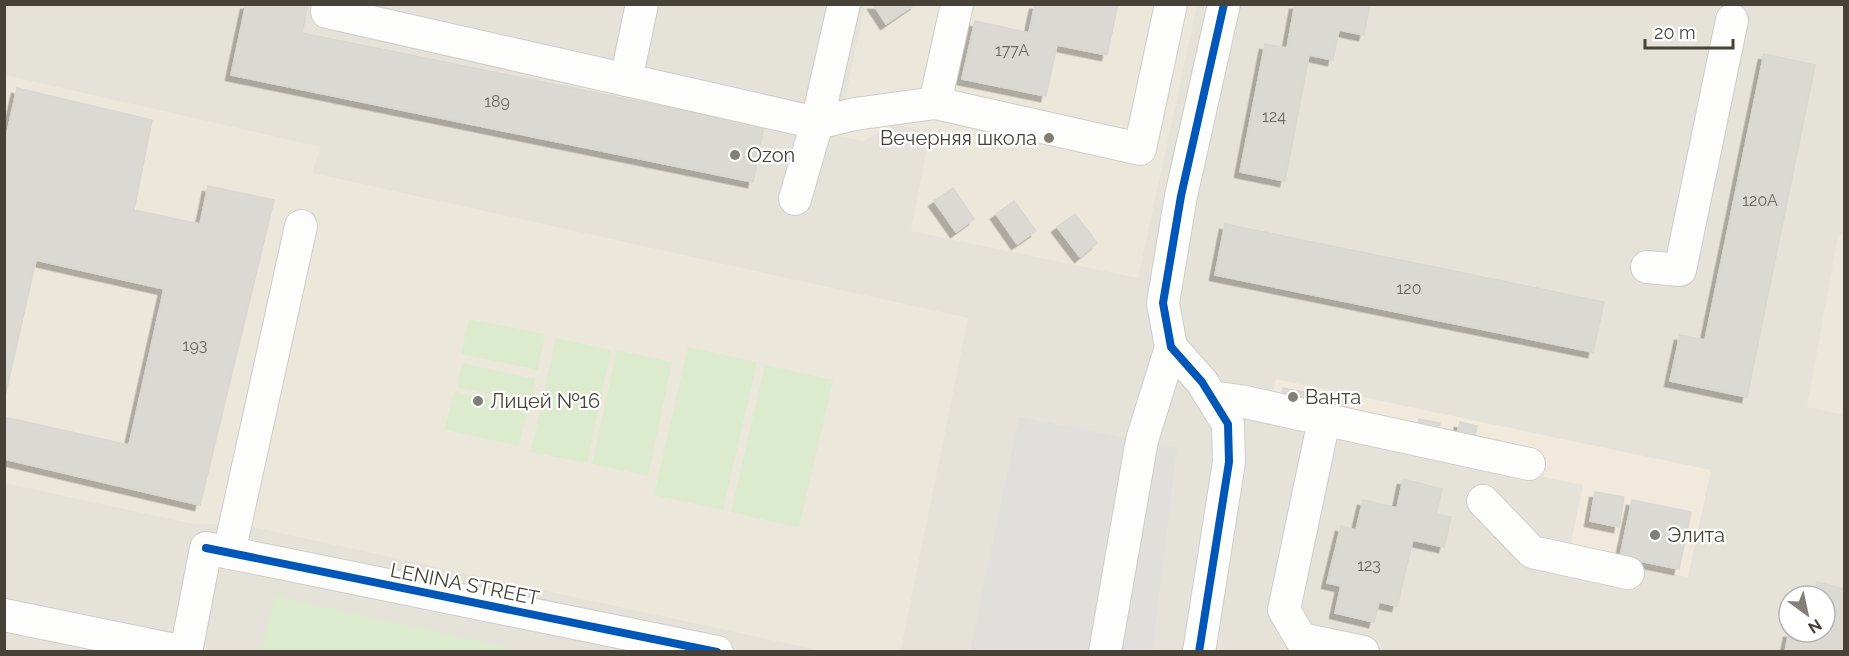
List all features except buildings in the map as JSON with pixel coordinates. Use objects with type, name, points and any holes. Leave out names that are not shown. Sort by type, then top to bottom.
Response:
[{"type":"street","points":[[328,4],[327,12],[817,123],[855,114],[934,103],[1140,148],[1171,4]]},
{"type":"street","points":[[626,80],[642,4]]},
{"type":"street","points":[[795,199],[817,123],[844,4]]},
{"type":"street","points":[[934,103],[957,4]]},
{"type":"street","points":[[1105,651],[1142,441],[1171,347],[1163,303],[1181,196],[1224,4]]},
{"type":"street","points":[[1647,267],[1680,270],[1732,20]]},
{"type":"street","points":[[4,615],[185,651],[218,550],[300,226]]},
{"type":"street","points":[[1171,347],[1202,382],[1228,424],[1229,462],[1198,651]]},
{"type":"street","points":[[1211,397],[1240,401],[1529,464]]},
{"type":"street","points":[[1324,420],[1284,610],[1301,639],[1364,651]]},
{"type":"street","points":[[1483,501],[1532,552],[1628,573]]},
{"type":"street","name":"LENINA STREET","points":[[218,550],[717,651]]},
{"type":"shaded area","points":[[4,5],[1844,5],[1844,651],[5,651]]},
{"type":"shaded area","name":"Вечерняя школа","points":[[865,5],[1197,5],[1138,278],[911,231],[930,133],[893,124],[864,141],[837,136]]},
{"type":"shaded area","name":"Лицей №16","points":[[5,75],[321,147],[312,173],[968,318],[901,649],[896,651],[822,651],[248,526],[189,523],[5,483]]},
{"type":"shaded area","points":[[1844,231],[1844,415],[1807,407],[1838,236]]},
{"type":"shaded area","points":[[1276,379],[1711,470],[1688,577],[1569,553],[1583,485],[1268,419]]},
{"type":"shaded area","points":[[1019,417],[1177,448],[1152,651],[970,652]]},
{"type":"green space","points":[[469,319],[545,334],[538,370],[461,354]]},
{"type":"green space","points":[[556,338],[611,350],[587,463],[531,452]]},
{"type":"green space","points":[[688,347],[757,362],[723,510],[654,495]]},
{"type":"green space","points":[[617,350],[672,362],[648,476],[592,464]]},
{"type":"green space","points":[[462,363],[536,379],[530,403],[457,387]]},
{"type":"green space","points":[[765,365],[833,380],[799,528],[731,512]]},
{"type":"green space","points":[[454,391],[528,408],[519,446],[445,430]]},
{"type":"green space","points":[[275,596],[524,651],[261,651]]},
{"type":"cycle path","points":[[1199,652],[1229,462],[1228,424],[1202,382],[1171,347],[1163,303],[1181,196],[1224,4]]},
{"type":"cycle path","points":[[206,548],[717,652]]},
{"type":"place","name":"Вечерняя школа","points":[[1049,138]]},
{"type":"place","name":"Ozon","points":[[735,155]]},
{"type":"place","name":"Ванта","points":[[1293,397]]},
{"type":"place","name":"Лицей №16","points":[[478,401]]},
{"type":"place","name":"Элита","points":[[1655,535]]}]
